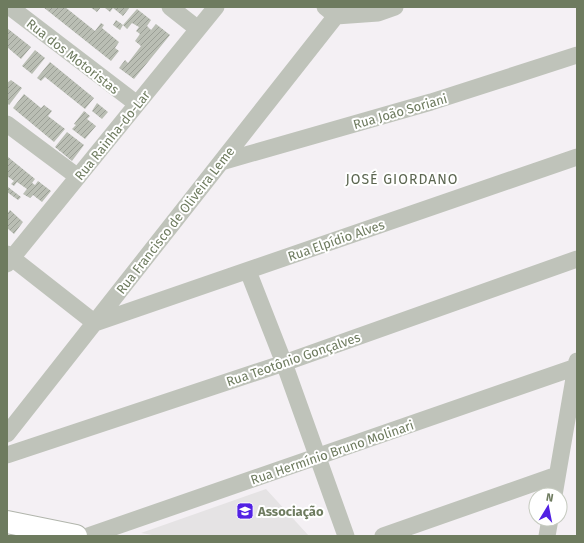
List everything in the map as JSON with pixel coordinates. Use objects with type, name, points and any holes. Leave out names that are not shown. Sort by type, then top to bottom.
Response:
[{"type":"main road","points":[[7,522],[43,533],[76,536]]},
{"type":"street","name":"Rua dos Motoristas","points":[[10,7],[137,104]]},
{"type":"street","points":[[170,7],[198,29]]},
{"type":"street","name":"Rua Rainha-do-Lar","points":[[9,259],[78,177],[216,7]]},
{"type":"street","points":[[335,10],[378,13],[395,7]]},
{"type":"street","name":"Rua Francisco de Oliveira Leme","points":[[7,434],[221,162],[335,10]]},
{"type":"street","name":"Rua João Soriani","points":[[221,162],[431,102],[577,55]]},
{"type":"street","points":[[7,124],[78,177]]},
{"type":"street","name":"Rua Elpídio Alves","points":[[95,323],[577,157]]},
{"type":"street","points":[[9,259],[95,323]]},
{"type":"street","name":"Rua Teotônio Gonçalves","points":[[7,455],[284,363],[577,259]]},
{"type":"street","points":[[248,271],[284,363],[346,536]]},
{"type":"street","points":[[555,487],[576,364]]},
{"type":"street","name":"Rua Hermínio Bruno Molinari","points":[[88,536],[317,457],[576,364]]},
{"type":"street","points":[[383,536],[557,475]]},
{"type":"shaded area","name":"Associação","points":[[266,489],[309,536],[157,536],[141,533]]},
{"type":"building","points":[[43,7],[65,7],[95,31],[101,23],[104,25],[102,28],[119,42],[115,48],[119,51],[111,61]]},
{"type":"building","points":[[90,7],[101,7],[97,12]]},
{"type":"building","points":[[104,7],[130,7],[123,16],[113,8],[110,12]]},
{"type":"building","points":[[137,9],[151,20],[147,26],[151,30],[156,24],[170,35],[134,79],[119,68],[125,60],[128,63],[141,46],[135,41],[140,34],[136,31],[139,27],[132,23],[127,29],[123,25]]},
{"type":"building","points":[[116,20],[123,25],[120,30],[113,25]]},
{"type":"building","points":[[7,28],[31,47],[21,59],[7,47]]},
{"type":"building","points":[[35,50],[45,58],[32,74],[22,66]]},
{"type":"building","points":[[50,62],[94,98],[85,109],[45,77],[41,81],[37,78]]},
{"type":"building","points":[[11,80],[22,88],[9,105],[7,103],[7,83]]},
{"type":"building","points":[[24,94],[41,108],[44,105],[52,111],[48,116],[65,129],[54,142],[13,108]]},
{"type":"building","points":[[97,103],[108,112],[102,119],[92,111]]},
{"type":"building","points":[[84,111],[90,116],[87,119],[96,126],[85,139],[72,129]]},
{"type":"building","points":[[67,132],[84,145],[72,161],[55,147]]},
{"type":"building","points":[[8,157],[35,179],[32,183],[35,185],[38,181],[51,191],[42,202],[33,195],[30,198],[23,194],[27,189],[17,182],[14,186],[11,184],[14,181],[7,176]]},
{"type":"building","points":[[8,187],[21,197],[18,200],[7,192]]},
{"type":"building","points":[[10,210],[23,222],[14,234],[7,228],[7,214]]},
{"type":"place","name":"Associação","points":[[245,511]]},
{"type":"district","name":"JOSÉ GIORDANO","points":[[402,179]]}]
